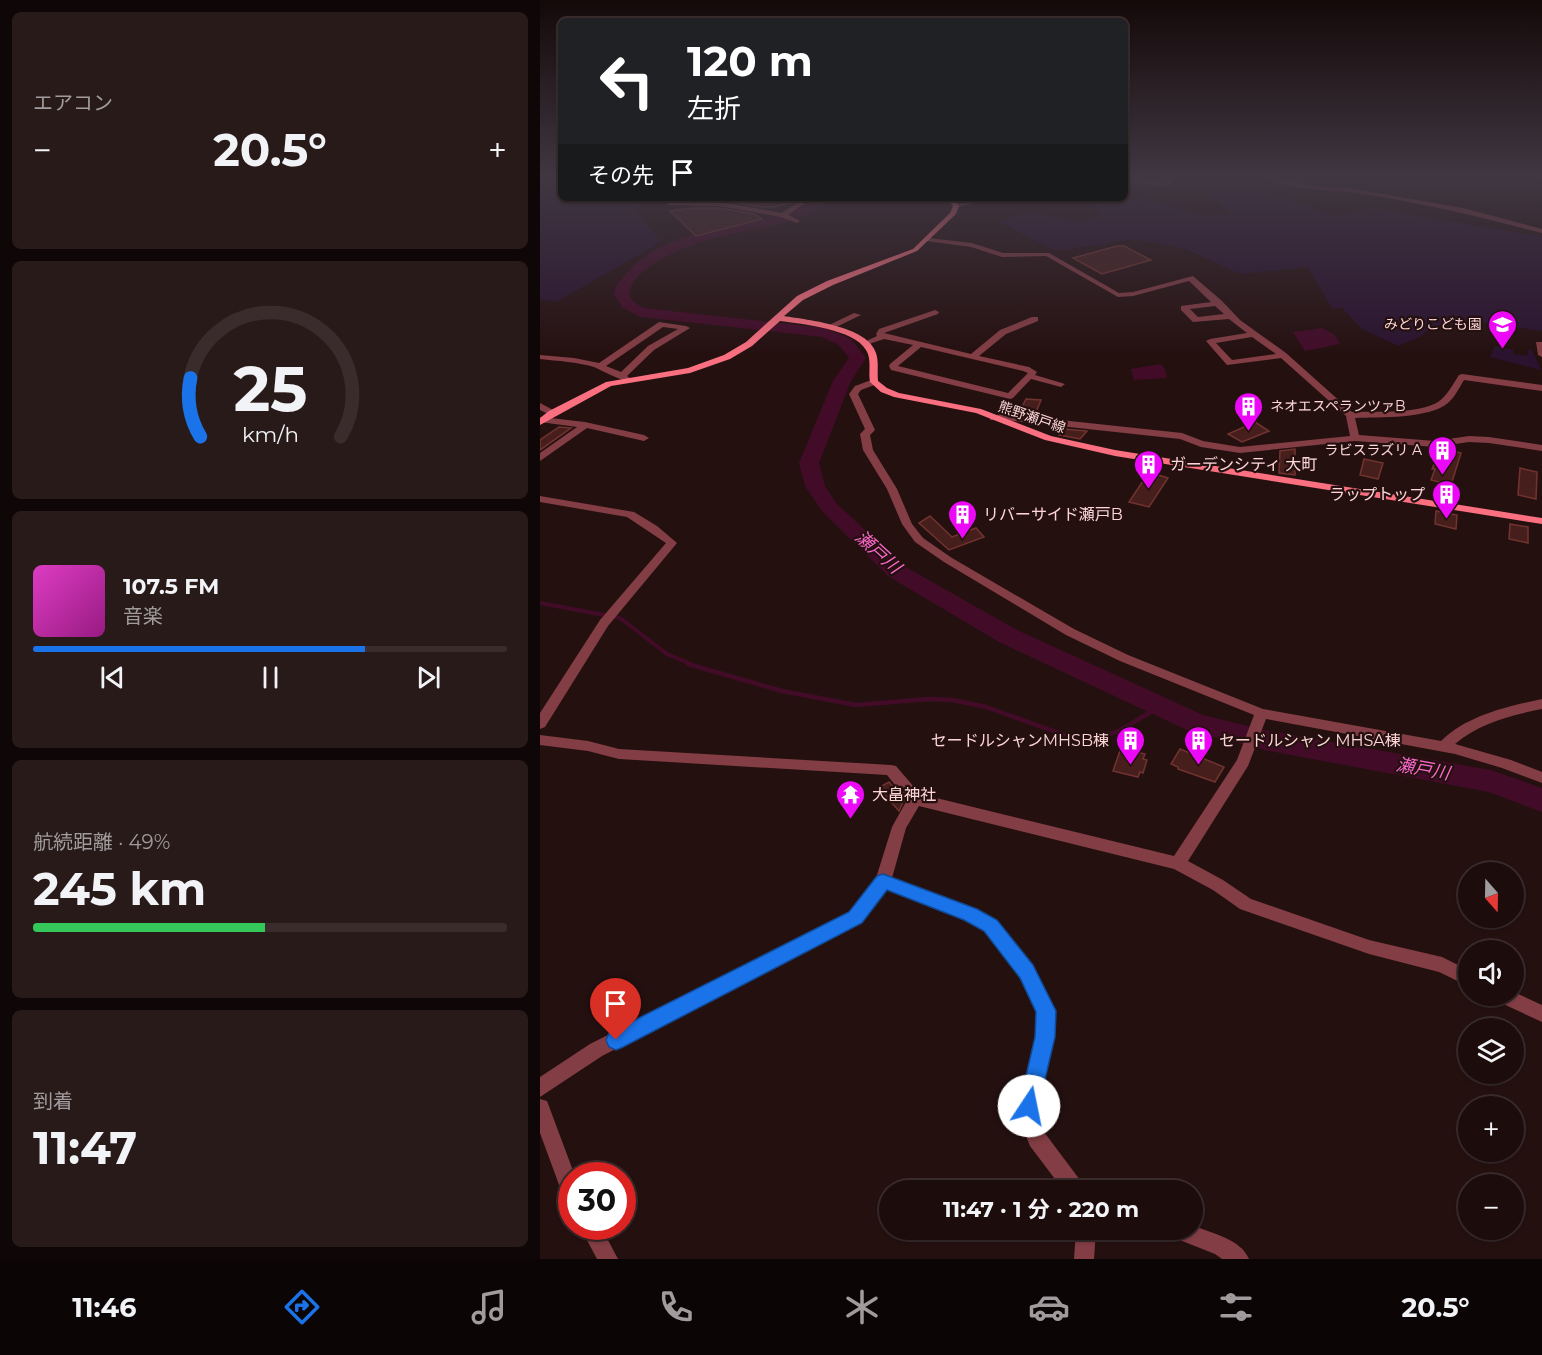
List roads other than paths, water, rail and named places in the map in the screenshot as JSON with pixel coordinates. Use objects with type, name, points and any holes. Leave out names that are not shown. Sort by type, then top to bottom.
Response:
[{"type":"main road","points":[[541,421],[598,388],[625,378],[690,370],[723,359],[742,348],[800,298],[813,290],[915,250],[930,238]]},
{"type":"main road","points":[[776,320],[829,327],[867,343],[873,352],[874,382]]},
{"type":"main road","name":"熊野瀬戸線","points":[[874,382],[884,390],[897,395],[968,408],[1047,438],[1098,450],[1542,521]]},
{"type":"street","points":[[928,240],[972,245],[1002,255],[1047,254],[1118,295],[1133,294],[1190,278],[1231,316],[1283,355],[1350,415],[1355,438]]},
{"type":"street","points":[[1219,303],[1184,308],[1196,320],[1231,316]]},
{"type":"street","points":[[883,336],[880,334],[882,331],[935,312]]},
{"type":"street","points":[[829,327],[857,315]]},
{"type":"street","points":[[972,357],[1003,332],[1035,319]]},
{"type":"street","points":[[540,357],[599,367],[625,378],[651,348],[686,328],[662,324],[599,367]]},
{"type":"street","points":[[1254,334],[1210,341],[1230,363],[1283,355]]},
{"type":"street","points":[[867,343],[883,336],[1033,372],[1010,396],[894,368],[893,366],[919,345]]},
{"type":"street","points":[[1539,344],[1542,355]]},
{"type":"street","points":[[1030,376],[1061,384]]},
{"type":"street","points":[[1350,415],[1419,411],[1442,404],[1462,377],[1542,388]]},
{"type":"street","points":[[874,382],[858,388],[853,394],[870,430],[865,434],[868,450],[891,489],[907,524],[919,540],[948,560],[1070,632],[1124,658],[1260,715],[1444,747],[1506,764],[1542,778]]},
{"type":"street","points":[[540,406],[552,413]]},
{"type":"street","points":[[993,418],[1005,417],[1182,436],[1201,444],[1240,450],[1355,438],[1435,444],[1469,439],[1542,447]]},
{"type":"street","points":[[541,421],[585,425],[644,438]]},
{"type":"street","points":[[540,458],[585,425]]},
{"type":"street","points":[[540,499],[630,514],[672,543],[604,623],[540,724]]},
{"type":"street","points":[[1444,747],[1455,734],[1500,716],[1542,704]]},
{"type":"street","points":[[1179,863],[1244,758],[1260,715]]},
{"type":"street","points":[[540,740],[588,746],[620,754],[891,770],[915,799],[1179,863],[1246,904],[1369,946],[1442,965],[1458,973]]},
{"type":"street","points":[[540,1088],[596,1050],[856,918],[883,881],[899,827],[915,799]]},
{"type":"street","points":[[883,881],[971,915],[990,926],[1027,972],[1046,1011],[1045,1037],[1031,1092],[1028,1119],[1037,1139],[1068,1180]]},
{"type":"street","points":[[1524,1005],[1542,1014]]},
{"type":"street","points":[[540,1108],[560,1162]]},
{"type":"street","points":[[1203,1239],[1222,1247],[1239,1259]]},
{"type":"street","points":[[597,1240],[608,1259]]},
{"type":"street","points":[[1084,1259],[1085,1240]]},
{"type":"waterway","name":"瀬戸川","points":[[701,238],[674,247],[636,269],[624,285],[623,299],[628,305],[641,312],[825,333],[845,342],[858,358],[842,381],[809,463],[815,486],[829,507],[896,571],[1008,636],[1196,723],[1264,740],[1491,781],[1542,801]]},
{"type":"waterway","points":[[540,603],[620,618],[667,654],[693,665]]},
{"type":"waterway","points":[[688,664],[782,691],[856,705],[928,699],[953,700],[986,707],[1084,742],[1119,731],[1149,713],[1146,699]]},
{"type":"place","name":"みどりこども園","points":[[1503,350]]},
{"type":"place","name":"ネオエスペランツァB","points":[[1249,432]]},
{"type":"place","name":"ラビスラズリ A","points":[[1443,476]]},
{"type":"place","name":"ガーデンシティ 大町","points":[[1149,490]]},
{"type":"place","name":"ラップトップ","points":[[1446,520]]},
{"type":"place","name":"リバーサイド瀬戸B","points":[[962,540]]},
{"type":"place","name":"セードルシャンMHSB棟","points":[[1130,766]]},
{"type":"place","name":"セードルシャン MHSA棟","points":[[1198,766]]},
{"type":"place","name":"大畠神社","points":[[851,820]]}]
